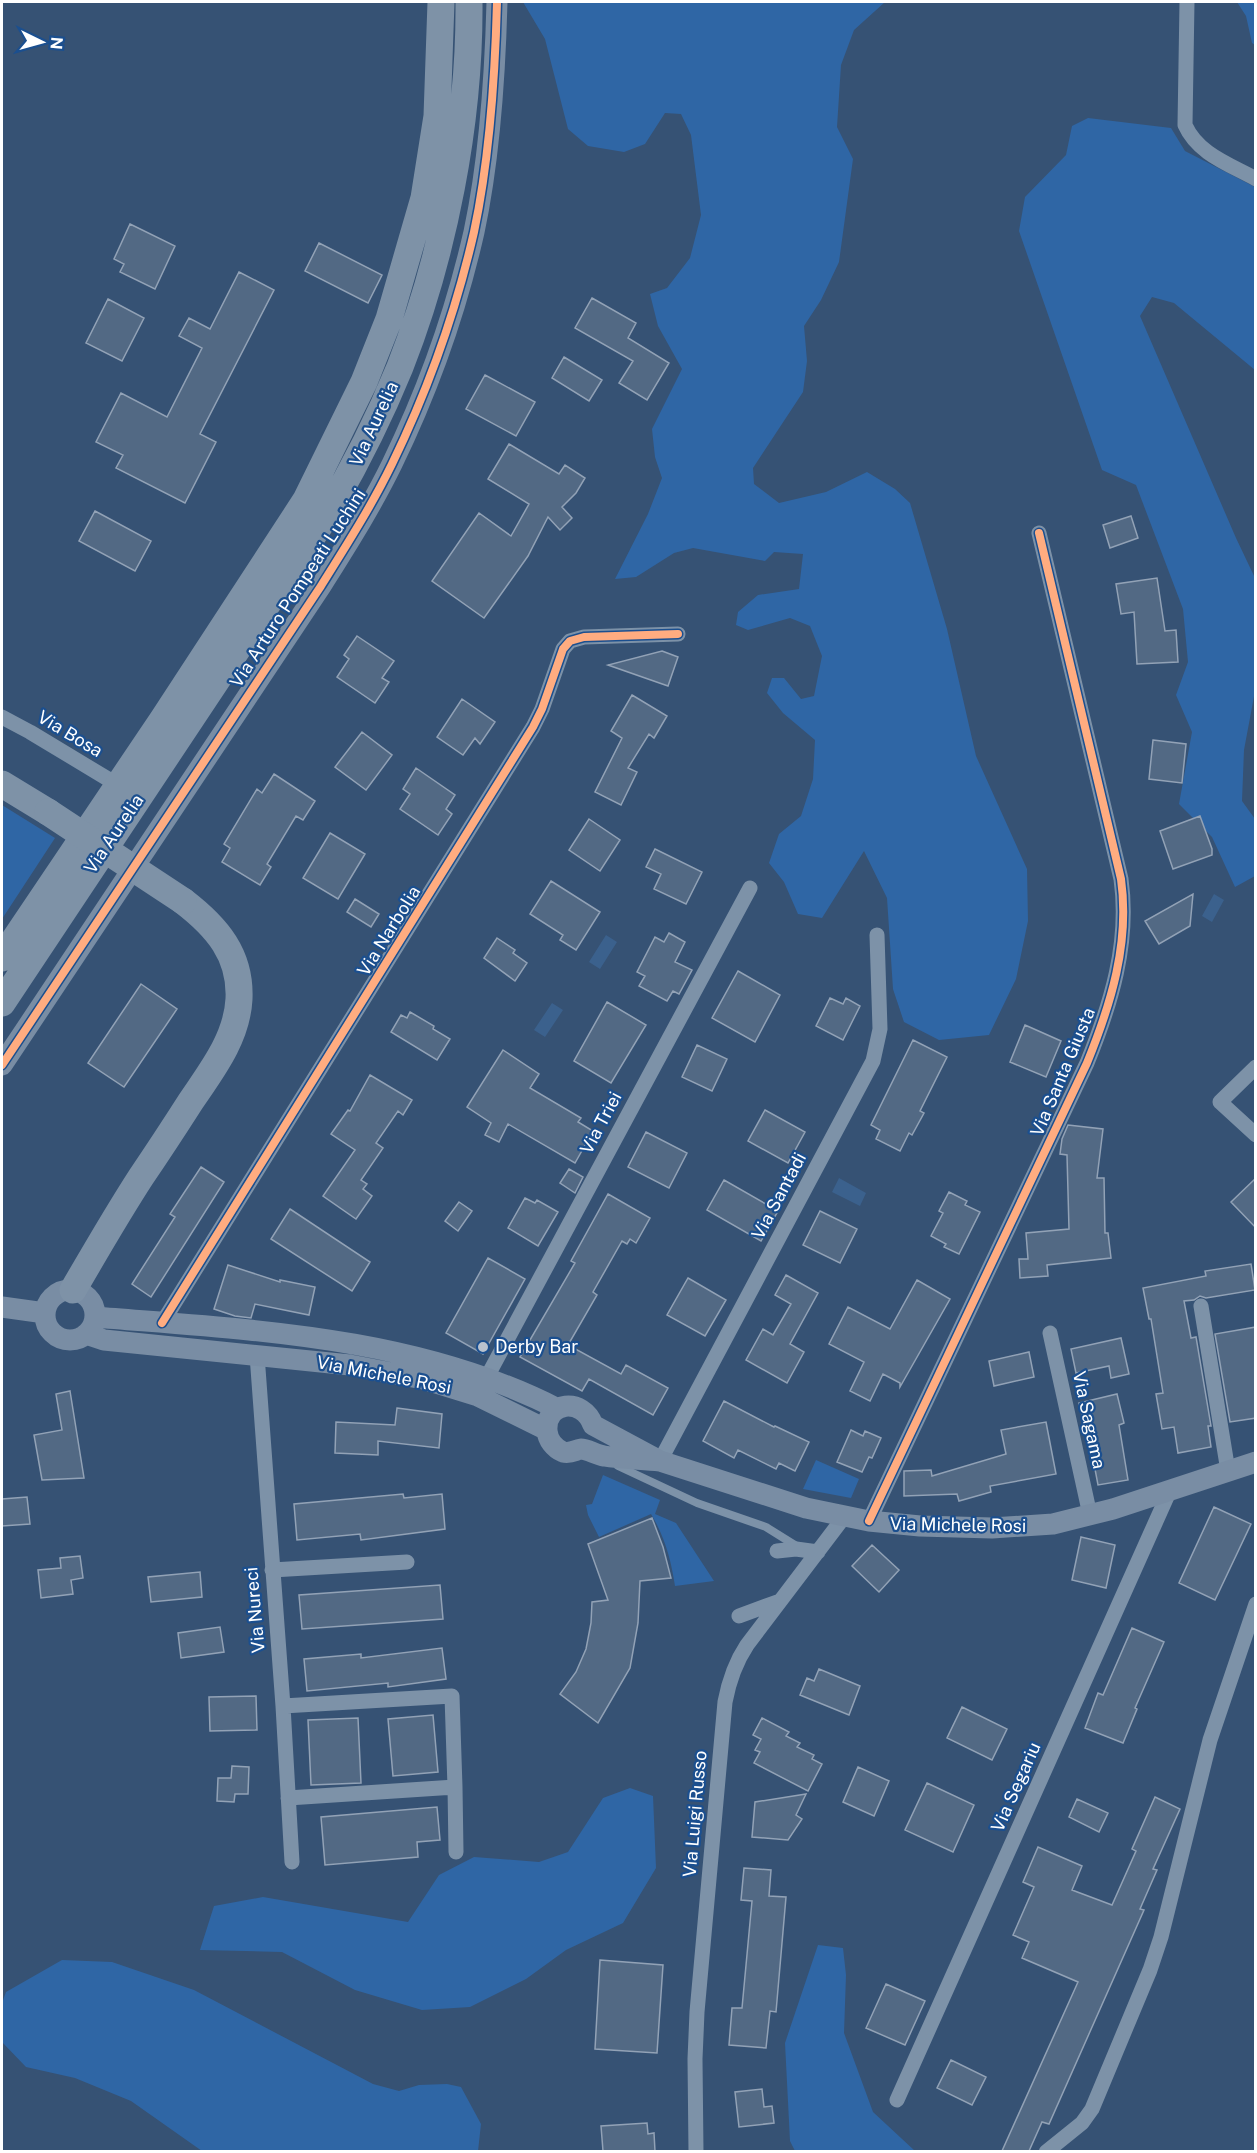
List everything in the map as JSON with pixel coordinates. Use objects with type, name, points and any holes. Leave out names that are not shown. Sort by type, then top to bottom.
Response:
[{"type":"highway","name":"Via Aurelia","points":[[2,955],[118,785],[306,500],[364,382],[389,320],[424,198],[437,116],[441,2]]},
{"type":"highway","name":"Via Aurelia","points":[[2,1003],[322,522],[351,474],[376,422],[418,317],[441,234],[459,137],[467,56],[469,2]]},
{"type":"highway","points":[[2,784],[183,902],[217,931],[232,955],[236,969],[239,991],[235,1026],[219,1058],[112,1222],[73,1290]]},
{"type":"street","name":"Via Arturo Pompeati Luchini","points":[[2,1065],[321,586],[358,528],[392,464],[435,361],[474,232],[494,91],[497,2]]},
{"type":"street","points":[[1187,2],[1185,125],[1191,138],[1203,151],[1256,179]]},
{"type":"street","name":"Via Santa Giusta","points":[[869,1521],[1087,1063],[1111,996],[1121,952],[1124,912],[1121,879],[1040,533]]},
{"type":"street","name":"Via Narbolia","points":[[162,1323],[533,727],[542,709],[553,672],[563,649],[570,641],[584,637],[678,634]]},
{"type":"street","name":"Via Bosa","points":[[2,717],[118,785]]},
{"type":"street","name":"Via Triei","points":[[487,1377],[750,888]]},
{"type":"street","name":"Via Santadi","points":[[660,1461],[873,1061],[880,1029],[877,935]]},
{"type":"street","points":[[1256,1067],[1220,1102],[1256,1135]]},
{"type":"street","points":[[73,1290],[80,1292],[92,1302],[90,1326],[79,1338],[71,1340],[55,1335],[49,1329],[45,1312],[51,1298],[57,1293],[73,1290]]},
{"type":"street","points":[[1201,1306],[1228,1471]]},
{"type":"street","points":[[2,1307],[45,1312]]},
{"type":"street","name":"Via Michele Rosi","points":[[90,1326],[162,1323],[259,1332],[426,1359],[487,1377],[558,1409],[565,1406],[580,1408],[591,1418],[593,1425],[660,1461],[806,1508],[869,1521],[920,1526],[993,1528],[1053,1524],[1090,1515],[1256,1462]]},
{"type":"street","name":"Via Michele Rosi","points":[[90,1326],[104,1340],[350,1365],[423,1379],[478,1396],[547,1430],[551,1443],[562,1451],[569,1453],[588,1451],[604,1456],[660,1461]]},
{"type":"street","name":"Via Sagama","points":[[1050,1333],[1090,1515]]},
{"type":"street","name":"Via Nureci","points":[[257,1355],[292,1862]]},
{"type":"street","points":[[547,1430],[549,1418],[558,1409]]},
{"type":"street","points":[[588,1451],[593,1425]]},
{"type":"street","name":"Via Segariu","points":[[897,2100],[1170,1490]]},
{"type":"street","name":"Via Luigi Russo","points":[[696,2151],[697,2001],[728,1684],[737,1661],[844,1517]]},
{"type":"street","points":[[777,1551],[818,1552]]},
{"type":"street","points":[[272,1570],[407,1563]]},
{"type":"street","points":[[739,1616],[780,1601]]},
{"type":"street","points":[[1046,2151],[1082,2123],[1092,2109],[1150,1970],[1168,1915],[1210,1740],[1256,1604]]},
{"type":"street","points":[[283,1706],[452,1696],[456,1852]]},
{"type":"street","points":[[288,1798],[455,1787]]},
{"type":"lane","points":[[588,1451],[697,1503],[766,1527],[801,1550]]},
{"type":"shaded area","points":[[523,2],[885,2],[854,30],[841,65],[837,127],[853,159],[839,262],[821,300],[804,326],[807,361],[803,392],[753,468],[754,484],[779,503],[826,492],[867,472],[895,489],[910,503],[947,629],[976,756],[1027,869],[1028,921],[1016,979],[989,1035],[939,1040],[904,1022],[893,989],[887,898],[864,851],[822,918],[798,914],[784,882],[769,863],[779,834],[801,816],[813,779],[815,740],[783,713],[767,693],[772,678],[784,678],[801,699],[814,696],[822,656],[810,626],[790,618],[748,630],[736,625],[738,612],[758,595],[799,589],[803,554],[774,552],[765,561],[693,548],[674,553],[636,577],[615,579],[648,514],[662,478],[655,457],[652,429],[682,369],[658,326],[650,294],[667,288],[690,258],[701,215],[691,135],[681,114],[665,113],[645,144],[624,152],[588,146],[568,129],[545,39]]},
{"type":"shaded area","points":[[1237,2],[1255,2],[1255,45],[1252,43],[1246,16]]},
{"type":"shaded area","points":[[1088,118],[1171,128],[1185,151],[1255,187],[1255,370],[1174,303],[1152,297],[1140,316],[1255,578],[1255,691],[1244,750],[1242,801],[1255,819],[1255,876],[1235,887],[1212,837],[1179,804],[1192,732],[1176,695],[1188,662],[1183,609],[1136,485],[1102,470],[1019,231],[1025,197],[1066,155],[1072,126]]},
{"type":"shaded area","points":[[2,805],[55,838],[2,919]]},
{"type":"shaded area","points":[[1214,894],[1224,900],[1212,922],[1202,916]]},
{"type":"shaded area","points":[[606,935],[617,942],[600,969],[589,962]]},
{"type":"shaded area","points":[[552,1003],[563,1010],[545,1037],[534,1030]]},
{"type":"shaded area","points":[[839,1178],[866,1193],[860,1206],[832,1192]]},
{"type":"shaded area","points":[[816,1460],[859,1479],[851,1498],[803,1489]]},
{"type":"shaded area","points":[[603,1475],[660,1500],[655,1514],[676,1523],[714,1581],[675,1586],[667,1549],[651,1514],[599,1537],[588,1515],[586,1505],[592,1504]]},
{"type":"shaded area","points":[[630,1788],[653,1796],[656,1868],[623,1923],[566,1950],[526,1979],[470,2007],[422,2010],[355,1990],[282,1952],[200,1950],[214,1906],[263,1897],[408,1922],[439,1875],[474,1857],[539,1862],[568,1852],[603,1798]]},
{"type":"shaded area","points":[[818,1945],[843,1948],[846,1975],[844,2033],[873,2112],[915,2151],[795,2151],[790,2141],[785,2043]]},
{"type":"shaded area","points":[[62,1960],[112,1962],[194,1990],[373,2084],[399,2091],[419,2085],[447,2084],[461,2087],[481,2124],[478,2151],[202,2151],[131,2101],[75,2078],[26,2067],[2,2042],[2,2003],[6,1992]]},
{"type":"building","points":[[130,224],[175,246],[155,289],[120,272],[124,264],[114,259]]},
{"type":"building","points":[[319,243],[382,275],[368,303],[305,271]]},
{"type":"building","points":[[239,272],[274,290],[200,434],[216,442],[185,503],[116,468],[123,455],[96,442],[121,393],[167,417],[202,348],[179,336],[189,318],[210,329]]},
{"type":"building","points":[[592,298],[636,323],[628,338],[669,363],[647,400],[619,383],[633,361],[575,328]]},
{"type":"building","points":[[108,299],[144,318],[122,361],[86,343]]},
{"type":"building","points":[[564,357],[602,380],[589,401],[552,378]]},
{"type":"building","points":[[485,375],[535,402],[516,436],[466,409]]},
{"type":"building","points":[[509,444],[559,474],[565,465],[585,478],[576,493],[562,507],[572,518],[560,530],[548,517],[528,556],[484,618],[432,581],[479,513],[511,536],[529,504],[488,479]]},
{"type":"building","points":[[95,511],[151,541],[135,571],[79,541]]},
{"type":"building","points":[[1131,516],[1138,538],[1110,548],[1103,525]]},
{"type":"building","points":[[1157,578],[1165,631],[1176,630],[1178,662],[1137,664],[1134,612],[1121,614],[1116,584]]},
{"type":"building","points":[[357,636],[394,661],[382,678],[389,682],[375,703],[337,677],[349,659],[344,655]]},
{"type":"building","points":[[662,651],[678,657],[668,686],[608,665]]},
{"type":"building","points":[[632,695],[667,716],[654,738],[649,734],[628,768],[637,772],[621,805],[595,792],[622,738],[611,731]]},
{"type":"building","points":[[462,699],[495,722],[480,744],[475,738],[463,755],[437,737]]},
{"type":"building","points":[[362,732],[392,755],[366,790],[335,767]]},
{"type":"building","points":[[1153,740],[1186,744],[1182,783],[1149,779]]},
{"type":"building","points":[[416,768],[455,795],[446,809],[452,814],[438,835],[400,809],[410,794],[403,789]]},
{"type":"building","points":[[274,774],[315,801],[303,820],[296,816],[267,864],[271,867],[260,885],[222,862],[230,848],[224,844],[257,789],[262,793]]},
{"type":"building","points":[[1200,816],[1212,855],[1173,869],[1160,831]]},
{"type":"building","points":[[589,819],[620,840],[600,871],[569,850]]},
{"type":"building","points":[[330,833],[365,854],[338,899],[303,878]]},
{"type":"building","points":[[655,849],[702,872],[686,904],[654,889],[661,874],[646,867]]},
{"type":"building","points":[[551,881],[600,912],[576,950],[560,940],[563,935],[530,914]]},
{"type":"building","points":[[1193,894],[1190,926],[1159,944],[1145,921]]},
{"type":"building","points":[[355,899],[379,914],[371,927],[347,912]]},
{"type":"building","points":[[669,933],[685,942],[675,962],[692,970],[679,994],[673,991],[667,1001],[639,986],[645,976],[637,972],[655,937],[664,942]]},
{"type":"building","points":[[497,938],[515,950],[513,953],[527,963],[515,981],[484,958]]},
{"type":"building","points":[[738,971],[780,995],[755,1042],[712,1018]]},
{"type":"building","points":[[141,984],[177,1009],[124,1087],[88,1063]]},
{"type":"building","points":[[830,998],[843,1004],[846,998],[860,1006],[843,1040],[816,1026]]},
{"type":"building","points":[[607,1002],[646,1025],[611,1083],[574,1061]]},
{"type":"building","points":[[410,1012],[434,1026],[433,1029],[450,1039],[437,1060],[391,1032],[401,1015],[407,1018]]},
{"type":"building","points":[[1025,1025],[1061,1041],[1046,1077],[1010,1062]]},
{"type":"building","points":[[913,1040],[947,1057],[920,1111],[924,1113],[912,1135],[909,1133],[900,1151],[876,1139],[880,1130],[871,1125]]},
{"type":"building","points":[[697,1045],[727,1059],[712,1091],[682,1077]]},
{"type":"building","points":[[503,1050],[539,1074],[530,1088],[581,1118],[578,1122],[593,1131],[575,1163],[508,1124],[499,1142],[485,1135],[491,1123],[467,1107]]},
{"type":"building","points":[[370,1075],[412,1100],[403,1115],[398,1111],[376,1143],[383,1148],[361,1180],[367,1184],[363,1189],[372,1196],[356,1219],[323,1196],[355,1150],[331,1134],[348,1110],[350,1111]]},
{"type":"building","points":[[765,1110],[805,1132],[788,1163],[748,1141]]},
{"type":"building","points":[[1068,1125],[1103,1129],[1097,1178],[1104,1178],[1105,1233],[1108,1233],[1111,1258],[1047,1265],[1048,1276],[1020,1278],[1019,1259],[1028,1259],[1026,1233],[1069,1229],[1067,1155],[1060,1154],[1062,1139]]},
{"type":"building","points":[[646,1132],[687,1153],[669,1188],[628,1167]]},
{"type":"building","points":[[201,1167],[224,1182],[151,1297],[132,1284],[175,1217],[170,1214]]},
{"type":"building","points":[[569,1169],[583,1177],[575,1193],[560,1183]]},
{"type":"building","points":[[1256,1178],[1256,1228],[1231,1202]]},
{"type":"building","points":[[724,1180],[778,1211],[761,1241],[707,1210]]},
{"type":"building","points":[[949,1192],[967,1201],[965,1205],[980,1212],[959,1254],[944,1247],[946,1244],[931,1236],[943,1213],[939,1211]]},
{"type":"building","points":[[608,1194],[650,1218],[636,1243],[630,1239],[627,1244],[622,1241],[593,1292],[597,1295],[568,1345],[621,1374],[626,1365],[668,1388],[653,1415],[589,1379],[582,1391],[520,1357],[575,1263],[571,1261]]},
{"type":"building","points":[[525,1198],[535,1203],[537,1200],[558,1212],[538,1246],[508,1228]]},
{"type":"building","points":[[459,1202],[472,1211],[458,1231],[445,1221]]},
{"type":"building","points":[[290,1209],[370,1262],[352,1291],[271,1239]]},
{"type":"building","points":[[820,1211],[857,1229],[840,1263],[803,1245]]},
{"type":"building","points":[[488,1258],[525,1279],[483,1354],[446,1333]]},
{"type":"building","points":[[1251,1264],[1255,1290],[1206,1298],[1200,1296],[1194,1300],[1184,1301],[1191,1338],[1196,1337],[1211,1426],[1208,1426],[1211,1447],[1178,1453],[1174,1427],[1162,1429],[1156,1394],[1163,1393],[1151,1319],[1149,1319],[1143,1288],[1206,1276],[1205,1271]]},
{"type":"building","points":[[228,1265],[280,1282],[280,1280],[315,1287],[309,1315],[255,1304],[251,1318],[235,1316],[214,1309]]},
{"type":"building","points":[[786,1275],[818,1293],[790,1344],[804,1352],[787,1383],[746,1360],[763,1329],[773,1335],[791,1304],[775,1295]]},
{"type":"building","points":[[688,1278],[726,1300],[705,1336],[667,1315]]},
{"type":"building","points":[[917,1280],[950,1299],[900,1387],[900,1383],[883,1374],[870,1401],[850,1391],[864,1362],[829,1344],[848,1307],[890,1329]]},
{"type":"building","points":[[1256,1327],[1256,1418],[1230,1422],[1215,1334]]},
{"type":"building","points":[[1121,1338],[1129,1374],[1111,1378],[1109,1366],[1076,1373],[1071,1349]]},
{"type":"building","points":[[1029,1352],[1034,1377],[994,1386],[989,1361]]},
{"type":"building","points":[[70,1391],[84,1478],[42,1480],[34,1435],[62,1430],[56,1394]]},
{"type":"building","points":[[1117,1394],[1124,1423],[1119,1425],[1128,1480],[1098,1485],[1088,1432],[1086,1432],[1079,1403]]},
{"type":"building","points":[[724,1401],[809,1442],[795,1471],[779,1463],[776,1469],[738,1450],[734,1458],[703,1441]]},
{"type":"building","points":[[397,1408],[442,1414],[439,1448],[378,1441],[378,1455],[335,1453],[336,1422],[395,1425]]},
{"type":"building","points":[[1046,1422],[1056,1474],[990,1486],[991,1492],[959,1501],[957,1494],[904,1496],[904,1471],[931,1470],[932,1476],[1006,1454],[1001,1430]]},
{"type":"building","points":[[851,1430],[863,1436],[865,1431],[881,1438],[872,1458],[869,1457],[862,1472],[837,1462]]},
{"type":"building","points":[[403,1494],[404,1498],[442,1494],[445,1529],[361,1540],[360,1534],[297,1540],[294,1504]]},
{"type":"building","points":[[27,1497],[30,1524],[2,1526],[2,1499]]},
{"type":"building","points":[[1214,1507],[1251,1524],[1215,1600],[1179,1583]]},
{"type":"building","points":[[652,1518],[671,1578],[640,1581],[638,1623],[630,1668],[598,1723],[560,1694],[576,1672],[586,1649],[592,1602],[608,1600],[588,1544]]},
{"type":"building","points":[[1081,1537],[1115,1545],[1106,1588],[1072,1580]]},
{"type":"building","points":[[872,1545],[899,1570],[879,1592],[852,1566]]},
{"type":"building","points":[[80,1556],[83,1578],[71,1580],[73,1594],[41,1598],[38,1570],[61,1568],[60,1558]]},
{"type":"building","points":[[200,1572],[202,1597],[151,1602],[148,1577]]},
{"type":"building","points":[[440,1585],[443,1619],[302,1629],[299,1595]]},
{"type":"building","points":[[220,1627],[224,1652],[181,1658],[178,1633]]},
{"type":"building","points":[[1132,1628],[1164,1642],[1135,1708],[1137,1709],[1123,1743],[1085,1728],[1098,1693],[1103,1695]]},
{"type":"building","points":[[442,1648],[446,1679],[388,1687],[388,1683],[307,1691],[304,1659],[361,1654],[361,1658]]},
{"type":"building","points":[[819,1669],[860,1686],[849,1715],[800,1695],[807,1678],[814,1681]]},
{"type":"building","points":[[256,1696],[257,1730],[210,1731],[209,1697]]},
{"type":"building","points":[[962,1707],[1007,1729],[992,1760],[947,1738]]},
{"type":"building","points":[[433,1715],[438,1772],[393,1776],[388,1719]]},
{"type":"building","points":[[358,1718],[361,1783],[311,1785],[308,1720]]},
{"type":"building","points":[[762,1718],[789,1732],[786,1736],[800,1743],[797,1747],[814,1755],[812,1759],[822,1764],[808,1791],[754,1763],[760,1752],[755,1750],[761,1739],[753,1735]]},
{"type":"building","points":[[232,1766],[249,1767],[248,1794],[235,1794],[234,1802],[217,1801],[218,1778],[231,1778]]},
{"type":"building","points":[[858,1767],[889,1781],[874,1816],[843,1802]]},
{"type":"building","points":[[927,1783],[974,1805],[953,1852],[905,1830]]},
{"type":"building","points":[[806,1794],[796,1815],[802,1819],[788,1840],[752,1837],[755,1802]]},
{"type":"building","points":[[1155,1797],[1180,1809],[1153,1869],[1157,1870],[1140,1909],[1144,1910],[1049,2124],[1042,2122],[1029,2151],[1002,2151],[1078,1982],[1022,1958],[1029,1942],[1013,1935],[1034,1887],[1023,1882],[1038,1847],[1082,1866],[1072,1890],[1112,1905],[1136,1851],[1132,1849]]},
{"type":"building","points":[[1077,1799],[1108,1813],[1099,1832],[1069,1817]]},
{"type":"building","points":[[437,1807],[440,1840],[417,1842],[418,1857],[325,1865],[321,1817]]},
{"type":"building","points":[[744,1868],[771,1870],[769,1896],[786,1897],[776,2012],[770,2011],[766,2048],[729,2045],[732,2008],[742,2008],[752,1901],[741,1900]]},
{"type":"building","points":[[600,1960],[663,1965],[657,2053],[595,2049]]},
{"type":"building","points":[[886,1984],[925,2001],[905,2045],[866,2028]]},
{"type":"building","points":[[951,2060],[986,2077],[972,2105],[937,2088]]},
{"type":"building","points":[[762,2089],[764,2107],[772,2106],[774,2123],[739,2127],[735,2092]]},
{"type":"building","points":[[647,2123],[648,2134],[654,2133],[655,2151],[603,2151],[601,2126]]},
{"type":"cycle path","points":[[2,1065],[321,586],[376,496],[405,437],[429,380],[449,321],[467,262],[480,204],[491,118],[497,2]]},
{"type":"cycle path","points":[[869,1521],[1087,1063],[1111,996],[1121,950],[1123,926],[1121,879],[1039,533]]},
{"type":"cycle path","points":[[162,1323],[533,727],[542,709],[563,649],[570,641],[584,637],[678,634]]},
{"type":"place","name":"Derby Bar","points":[[483,1347]]}]
